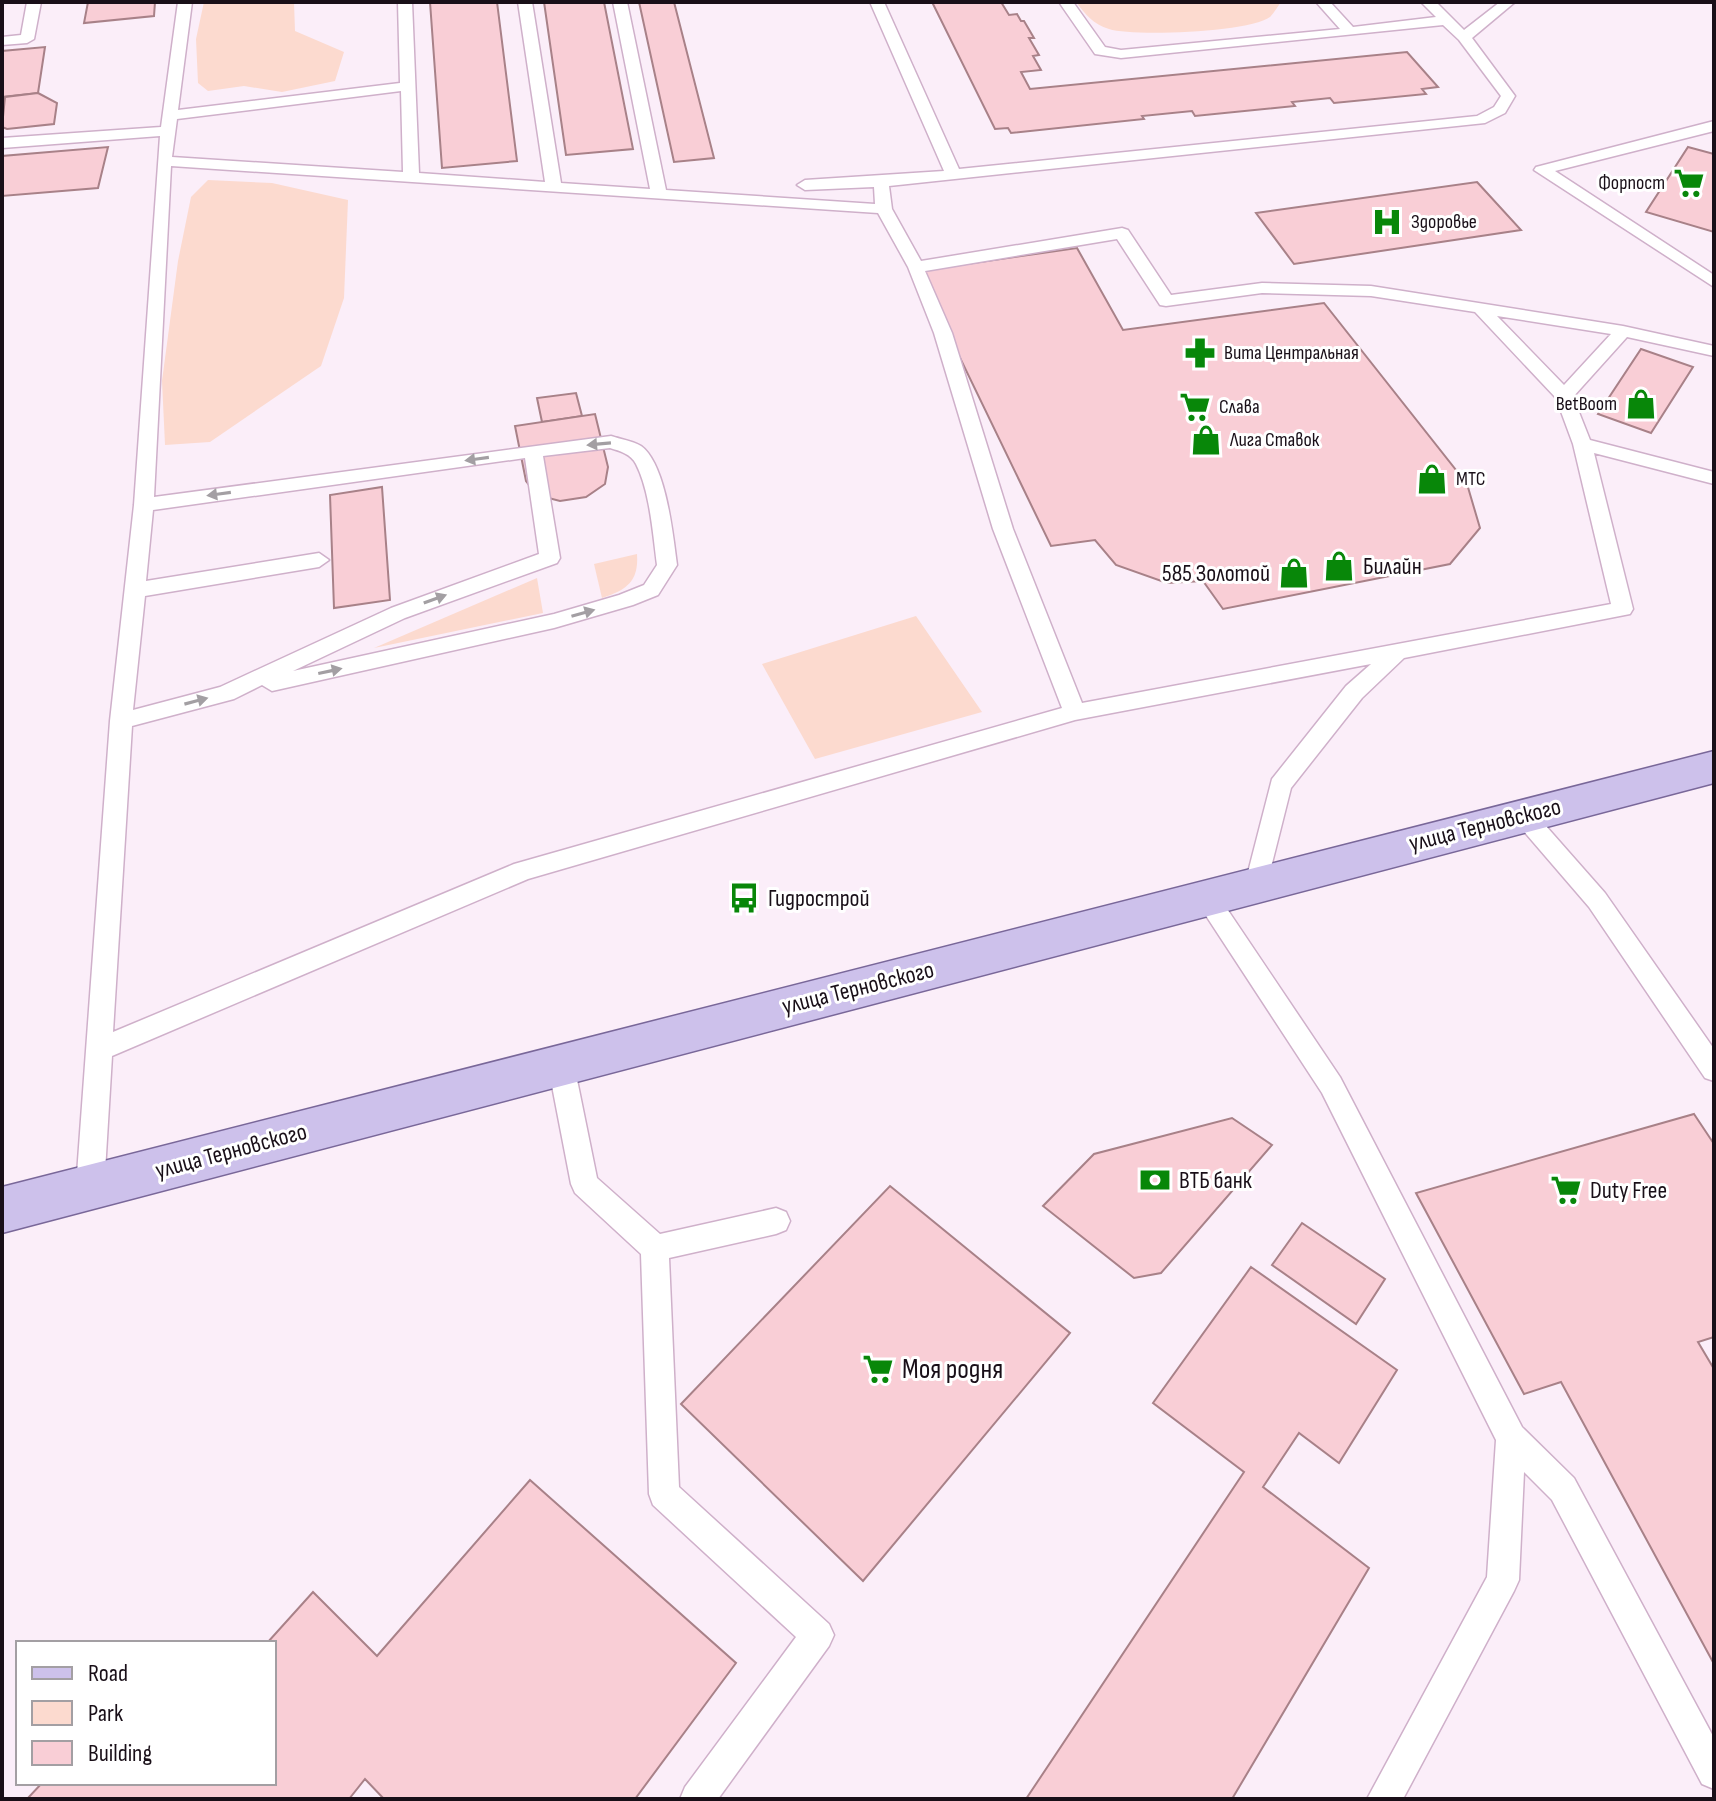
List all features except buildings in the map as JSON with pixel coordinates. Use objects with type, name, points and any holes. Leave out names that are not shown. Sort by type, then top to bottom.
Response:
[{"type":"main road","name":"улица Терновского","points":[[2,1210],[1714,767]]},
{"type":"lane","points":[[2,41],[27,39],[34,2]]},
{"type":"lane","points":[[90,1188],[121,721],[144,505],[164,161],[185,2]]},
{"type":"lane","points":[[405,2],[411,176]]},
{"type":"lane","points":[[525,2],[554,188]]},
{"type":"lane","points":[[620,2],[659,194]]},
{"type":"lane","points":[[877,2],[953,174]]},
{"type":"lane","points":[[1066,2],[1093,44],[1109,54],[1446,20]]},
{"type":"lane","points":[[1323,2],[1350,32]]},
{"type":"lane","points":[[805,185],[881,182],[1480,120],[1500,110],[1508,96],[1464,37],[1428,2]]},
{"type":"lane","points":[[1464,37],[1508,2]]},
{"type":"lane","points":[[2,143],[169,123],[408,86]]},
{"type":"lane","points":[[1714,126],[1542,170],[1714,282]]},
{"type":"lane","points":[[164,161],[884,209]]},
{"type":"lane","points":[[881,182],[884,209],[916,267],[943,333],[1003,529],[1075,712]]},
{"type":"lane","points":[[916,267],[1122,233],[1166,301],[1262,288],[1371,291],[1623,331],[1714,351]]},
{"type":"lane","points":[[101,1049],[522,871],[1075,712],[1623,609],[1582,444],[1564,396],[1480,308]]},
{"type":"lane","points":[[1564,396],[1623,331]]},
{"type":"lane","points":[[121,721],[226,693],[554,621],[651,590],[667,565],[661,521],[645,461],[633,449],[611,442],[144,505]]},
{"type":"lane","points":[[1582,444],[1714,478]]},
{"type":"lane","points":[[226,693],[398,613],[550,558],[533,451]]},
{"type":"lane","points":[[136,590],[319,560]]},
{"type":"lane","points":[[1257,884],[1280,785],[1354,692],[1398,652]]},
{"type":"lane","points":[[1523,815],[1597,900],[1714,1070]]},
{"type":"lane","points":[[1207,898],[1331,1085],[1511,1438],[1563,1489],[1714,1772]]},
{"type":"lane","points":[[561,1065],[585,1184],[655,1248],[664,1494],[818,1635],[697,1799]]},
{"type":"lane","points":[[655,1248],[776,1221]]},
{"type":"lane","points":[[1384,1799],[1503,1580],[1511,1438]]},
{"type":"green space","points":[[204,2],[294,2],[295,31],[344,52],[335,81],[282,92],[244,86],[208,91],[198,83],[196,39]]},
{"type":"green space","points":[[1076,2],[1281,2],[1270,17],[1259,22],[1217,29],[1142,33],[1109,29],[1098,24]]},
{"type":"green space","points":[[208,180],[272,183],[348,200],[344,298],[321,366],[210,442],[165,445],[162,381],[178,261],[191,197]]},
{"type":"green space","points":[[637,554],[636,572],[629,584],[602,598],[594,564]]},
{"type":"green space","points":[[537,578],[543,613],[374,648]]},
{"type":"green space","points":[[916,616],[982,712],[815,759],[762,664]]},
{"type":"place","name":"Форпост","points":[[1689,183]]},
{"type":"place","name":"Здоровье","points":[[1387,222]]},
{"type":"place","name":"Вита Центральная","points":[[1200,353]]},
{"type":"place","name":"BetBoom","points":[[1641,404]]},
{"type":"place","name":"Слава","points":[[1195,407]]},
{"type":"place","name":"Лига Ставок","points":[[1206,440]]},
{"type":"place","name":"МТС","points":[[1432,479]]},
{"type":"place","name":"Билайн","points":[[1339,566]]},
{"type":"place","name":"585 Золотой","points":[[1294,573]]},
{"type":"place","name":"Гидрострой","points":[[744,898]]},
{"type":"place","name":"ВТБ банк","points":[[1155,1180]]},
{"type":"place","name":"Duty Free","points":[[1566,1190]]},
{"type":"place","name":"Моя родня","points":[[878,1369]]}]
